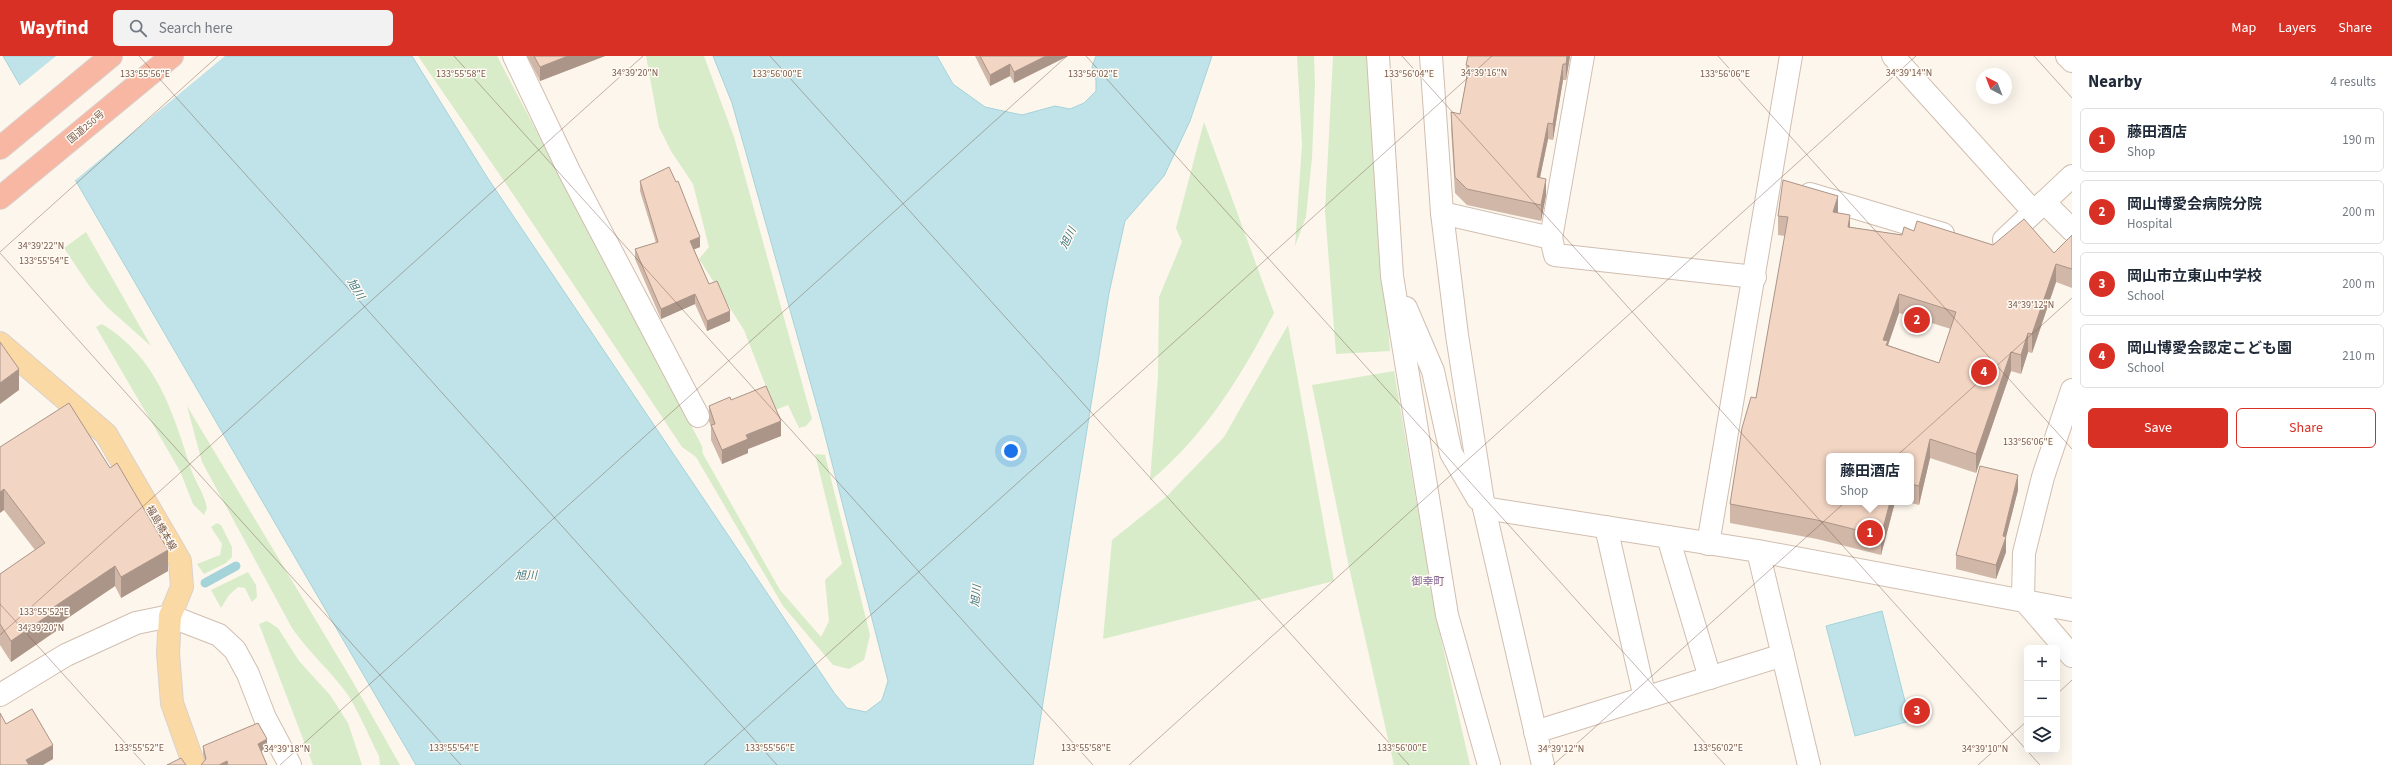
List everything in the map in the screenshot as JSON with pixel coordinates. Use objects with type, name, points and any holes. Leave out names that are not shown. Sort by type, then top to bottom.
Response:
[{"type":"highway","points":[[0,148],[111,56]]},
{"type":"highway","name":"国道250号","points":[[0,198],[172,56]]},
{"type":"main road","name":"福島橋本線","points":[[0,343],[106,434],[180,561],[182,587],[170,616],[168,652],[172,703],[194,765]]},
{"type":"street","points":[[514,56],[569,171],[698,416]]},
{"type":"street","points":[[1378,56],[1392,276],[1448,615],[1490,765]]},
{"type":"street","points":[[1431,56],[1442,213],[1457,336],[1484,508],[1543,765]]},
{"type":"street","points":[[1583,56],[1551,238],[1555,255],[1754,277]]},
{"type":"street","points":[[1708,544],[1791,56]]},
{"type":"street","points":[[1893,56],[2039,207],[2072,230]]},
{"type":"street","points":[[2067,56],[2072,61]]},
{"type":"street","points":[[1986,247],[1994,250],[2072,176]]},
{"type":"street","points":[[1770,182],[1964,240]]},
{"type":"street","points":[[1442,213],[1551,238]]},
{"type":"street","points":[[1392,276],[1432,371],[1451,453],[1484,508],[1758,551],[2022,599],[2072,610]]},
{"type":"street","points":[[2072,390],[2043,477],[2024,553],[2022,599],[2072,656]]},
{"type":"street","points":[[1606,528],[1645,698]]},
{"type":"street","points":[[1668,537],[1710,678]]},
{"type":"street","points":[[1758,551],[1809,765]]},
{"type":"street","points":[[0,694],[73,651],[136,623],[170,616],[219,635],[235,650],[248,674],[265,718],[290,765]]},
{"type":"street","points":[[1535,732],[1783,655]]},
{"type":"green space","points":[[418,56],[497,56],[702,446],[703,454],[780,590],[821,637],[829,621],[825,580],[842,564],[815,454],[825,455],[870,635],[864,660],[849,669],[833,665],[783,606],[696,457],[682,447],[517,200]]},
{"type":"green space","points":[[646,56],[704,56],[734,137],[812,419],[806,426],[799,428],[788,405],[775,410],[744,330],[699,259],[709,247],[693,184],[671,151],[659,127]]},
{"type":"green space","points":[[1297,56],[1314,56],[1315,83],[1312,158],[1306,217],[1295,246],[1302,145]]},
{"type":"green space","points":[[1333,56],[1367,56],[1390,351],[1336,354],[1325,211]]},
{"type":"green space","points":[[1204,122],[1274,313],[1249,359],[1221,403],[1188,444],[1150,481],[1158,376],[1159,297],[1182,242],[1176,228]]},
{"type":"green space","points":[[86,232],[151,346],[107,307],[90,287],[64,248]]},
{"type":"green space","points":[[102,324],[121,338],[137,353],[150,370],[161,389],[178,429],[192,472],[204,498],[207,508],[204,515],[193,504],[180,471],[96,327]]},
{"type":"green space","points":[[1288,325],[1334,581],[1103,639],[1112,540],[1167,496],[1224,437]]},
{"type":"green space","points":[[1394,371],[1436,617],[1470,765],[1394,765],[1349,567],[1312,385]]},
{"type":"green space","points":[[187,406],[350,677],[400,765],[380,765],[379,756],[348,695],[292,628],[202,462]]},
{"type":"green space","points":[[217,523],[221,525],[232,547],[232,557],[226,563],[204,574],[197,564],[220,555],[222,544],[211,527]]},
{"type":"green space","points":[[248,572],[256,585],[257,597],[252,602],[245,588],[238,587],[229,595],[221,608],[211,590]]},
{"type":"green space","points":[[267,621],[278,628],[299,661],[330,695],[348,723],[362,765],[313,765],[259,624]]},
{"type":"water","name":"旭川","points":[[3,56],[412,56],[487,177],[835,694],[847,708],[866,712],[882,700],[888,681],[822,424],[732,103],[713,56],[937,56],[953,84],[985,107],[1022,115],[1055,106],[1070,109],[1084,103],[1096,91],[1096,80],[1092,67],[1096,56],[1212,56],[1190,121],[1164,176],[1125,221],[1109,293],[1033,765],[416,765]]},
{"type":"water","points":[[1882,611],[1910,721],[1855,736],[1826,626]]},
{"type":"pier","points":[[56,56],[225,56],[73,182],[18,87]]},
{"type":"building","points":[[534,56],[568,56],[540,67]]},
{"type":"building","points":[[980,56],[1046,56],[1014,72],[1010,64],[990,75]]},
{"type":"building","points":[[1468,56],[1567,56],[1566,64],[1563,64],[1553,124],[1548,123],[1537,177],[1546,179],[1541,205],[1467,189],[1455,177],[1451,112],[1460,114],[1469,66],[1466,65]]},
{"type":"building","points":[[669,167],[676,182],[678,181],[700,237],[690,241],[709,284],[717,281],[730,311],[707,321],[695,294],[661,309],[635,249],[658,242],[640,181]]},
{"type":"building","points":[[1783,180],[1838,196],[1833,212],[1850,215],[1848,227],[1902,235],[1904,227],[1914,231],[1917,221],[1993,245],[2024,219],[2054,253],[2072,235],[2072,269],[2056,264],[2032,334],[2028,333],[2021,355],[2011,352],[1976,454],[1930,439],[1919,486],[1914,485],[1914,453],[1826,453],[1826,505],[1889,505],[1881,536],[1817,520],[1730,504],[1742,428],[1751,397],[1756,398],[1788,217],[1778,216]],"holes":[[[1899,294],[1956,312],[1939,363],[1886,345],[1888,341],[1883,340]]]},
{"type":"building","points":[[0,342],[19,369],[0,383]]},
{"type":"building","points":[[766,386],[781,421],[746,435],[748,439],[722,450],[711,425],[715,424],[709,406],[730,397],[731,400]]},
{"type":"building","points":[[69,403],[110,468],[117,463],[168,550],[121,577],[115,566],[54,607],[56,610],[11,641],[0,624],[0,574],[45,543],[4,489],[0,492],[0,447]]},
{"type":"building","points":[[1980,466],[2018,475],[2003,536],[2006,537],[1996,565],[1956,555]]},
{"type":"building","points":[[32,709],[53,745],[26,760],[29,765],[0,765],[0,713],[6,724]]},
{"type":"building","points":[[258,723],[267,739],[258,744],[267,765],[228,765],[227,761],[219,765],[201,765],[206,759],[203,746]]},
{"type":"building","points":[[181,758],[186,765],[167,765]]},
{"type":"waterway","points":[[205,583],[236,566]]},
{"type":"place","name":"岡山博愛会病院分院","points":[[1917,320]]},
{"type":"place","name":"岡山博愛会認定こども園","points":[[1984,372]]},
{"type":"place","name":"藤田酒店","points":[[1870,533]]},
{"type":"place","name":"岡山市立東山中学校","points":[[1917,711]]},
{"type":"district","name":"御幸町","points":[[1428,581]]}]
